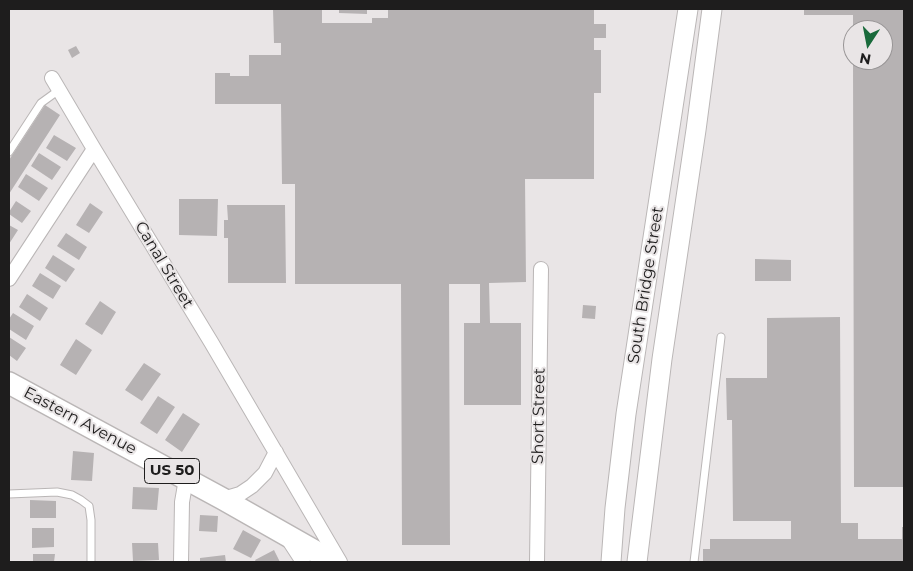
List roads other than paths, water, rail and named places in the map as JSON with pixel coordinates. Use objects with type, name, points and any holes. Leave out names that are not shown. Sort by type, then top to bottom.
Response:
[{"type":"main road","name":"South Bridge Street","points":[[610,562],[628,404],[688,9]]},
{"type":"main road","name":"South Bridge Street","points":[[637,562],[662,359],[712,9]]},
{"type":"main road","name":"Eastern Avenue","points":[[9,383],[223,499],[334,562]]},
{"type":"street","name":"Canal Street","points":[[56,84],[340,562]]},
{"type":"street","points":[[9,279],[94,149]]},
{"type":"street","name":"Short Street","points":[[537,562],[542,269]]},
{"type":"street","points":[[223,499],[240,494],[252,486],[265,473],[276,452]]},
{"type":"street","points":[[182,562],[182,502],[186,479]]},
{"type":"street","points":[[285,534],[303,562]]},
{"type":"lane","points":[[9,152],[41,103],[56,84]]},
{"type":"lane","points":[[694,562],[721,336]]},
{"type":"lane","points":[[9,494],[57,492],[72,495],[89,506],[91,562]]}]
